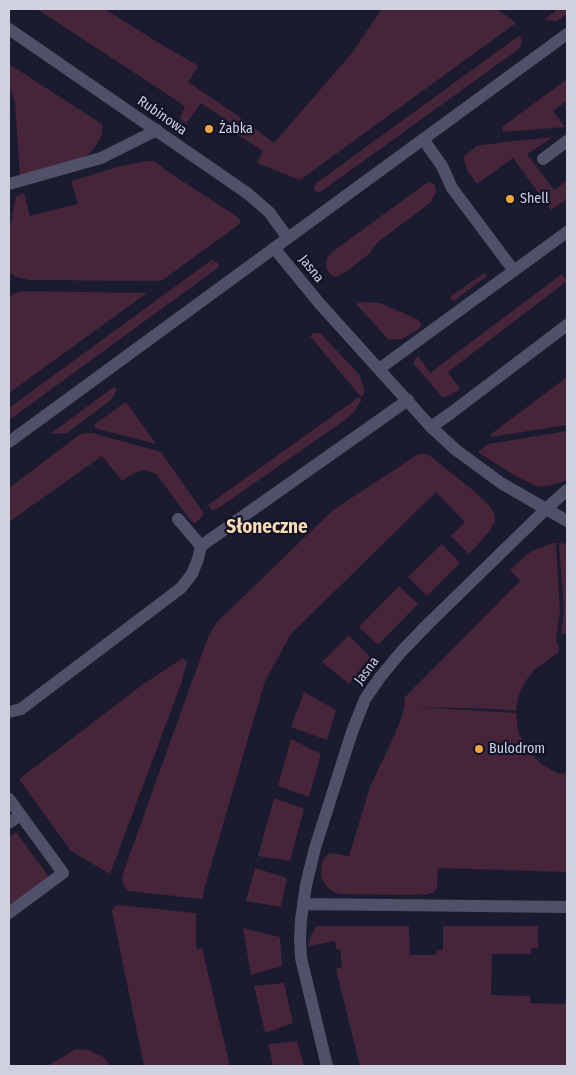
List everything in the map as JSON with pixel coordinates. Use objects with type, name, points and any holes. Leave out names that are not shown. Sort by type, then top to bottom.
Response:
[{"type":"street","name":"Rubinowa","points":[[9,29],[247,193],[269,212],[288,238]]},
{"type":"street","points":[[9,442],[567,34]]},
{"type":"street","points":[[9,184],[101,158],[157,130]]},
{"type":"street","points":[[423,139],[442,166],[452,188],[514,271]]},
{"type":"street","points":[[543,159],[567,141]]},
{"type":"street","points":[[379,369],[567,232]]},
{"type":"street","name":"Jasna","points":[[274,248],[320,304],[431,427],[456,450],[501,483],[567,521]]},
{"type":"street","points":[[431,427],[567,325]]},
{"type":"street","points":[[9,712],[21,709],[181,588],[192,574],[201,546],[408,400]]},
{"type":"street","points":[[546,509],[567,490]]},
{"type":"street","name":"Jasna","points":[[327,1066],[301,958],[300,938],[303,904],[315,848],[352,732],[365,699],[401,652],[546,509]]},
{"type":"street","points":[[178,519],[201,546]]},
{"type":"street","points":[[9,799],[63,873],[9,913]]},
{"type":"street","points":[[9,823],[20,815]]},
{"type":"street","points":[[303,904],[567,907]]},
{"type":"shaded area","points":[[37,9],[105,9],[199,66],[188,82],[274,143],[351,54],[382,9],[497,9],[516,23],[300,180],[257,163],[263,151],[238,135],[238,128],[201,103],[186,124],[180,118],[185,106]]},
{"type":"shaded area","points":[[558,9],[567,9],[567,14],[557,21],[544,20]]},
{"type":"shaded area","points":[[520,35],[522,42],[519,49],[319,193],[314,190],[315,184]]},
{"type":"shaded area","points":[[12,66],[102,124],[102,134],[97,144],[84,158],[20,176],[15,103],[9,85],[9,68]]},
{"type":"shaded area","points":[[567,79],[567,101],[553,111],[565,127],[503,132],[502,127]]},
{"type":"shaded area","points":[[553,137],[527,154],[554,190],[567,181],[567,194],[565,195],[567,199],[551,210],[513,158],[477,184],[468,172],[463,157],[477,146]]},
{"type":"shaded area","points":[[154,161],[239,218],[241,223],[159,281],[30,280],[16,277],[9,272],[9,232],[16,196],[24,193],[30,216],[78,204],[71,181],[121,166]]},
{"type":"shaded area","points":[[428,182],[433,183],[436,192],[430,203],[378,242],[370,253],[346,272],[335,277],[331,275],[326,268],[327,258],[332,252]]},
{"type":"shaded area","points":[[212,260],[218,263],[219,267],[9,420],[9,408]]},
{"type":"shaded area","points":[[484,273],[487,276],[454,301],[451,300],[450,297]]},
{"type":"shaded area","points":[[562,274],[567,281],[448,372],[460,389],[458,391],[443,398],[413,363],[418,356],[430,373]]},
{"type":"shaded area","points":[[23,291],[147,293],[9,393],[9,297]]},
{"type":"shaded area","points":[[362,302],[380,303],[417,319],[421,325],[420,328],[402,339],[389,340],[356,304]]},
{"type":"shaded area","points":[[314,333],[320,333],[359,374],[364,388],[364,393],[361,397],[310,336]]},
{"type":"shaded area","points":[[567,377],[567,425],[491,437],[491,434]]},
{"type":"shaded area","points":[[114,387],[117,390],[111,400],[67,433],[50,434]]},
{"type":"shaded area","points":[[359,397],[362,400],[353,413],[345,420],[220,507],[214,510],[210,508],[208,505]]},
{"type":"shaded area","points":[[126,402],[156,444],[95,428],[95,424]]},
{"type":"shaded area","points":[[567,431],[567,480],[552,485],[538,487],[512,474],[478,452],[488,444]]},
{"type":"shaded area","points":[[93,433],[161,452],[203,512],[202,517],[195,523],[192,522],[156,474],[143,470],[130,475],[122,481],[102,456],[9,522],[9,488],[79,435]]},
{"type":"shaded area","points":[[422,453],[429,455],[488,504],[494,513],[495,521],[489,532],[469,554],[451,536],[465,522],[436,492],[291,634],[265,681],[203,893],[203,899],[127,891],[122,880],[123,873],[208,637],[213,628],[333,510]]},
{"type":"shaded area","points":[[556,543],[560,610],[556,642],[558,642],[559,652],[534,670],[525,682],[518,697],[516,711],[415,707],[516,713],[518,732],[527,749],[540,763],[557,773],[567,774],[567,872],[438,868],[437,887],[434,893],[426,895],[339,894],[332,891],[321,877],[322,861],[330,853],[349,856],[370,787],[394,736],[404,707],[406,707],[404,706],[405,697],[520,581],[510,570],[532,551]]},
{"type":"shaded area","points":[[559,543],[567,544],[567,634],[561,634],[564,611]]},
{"type":"shaded area","points":[[442,544],[460,563],[427,596],[408,577]]},
{"type":"shaded area","points":[[399,586],[418,604],[378,645],[359,627]]},
{"type":"shaded area","points":[[349,635],[370,657],[349,684],[322,662]]},
{"type":"shaded area","points":[[183,658],[187,662],[181,684],[110,874],[71,851],[19,779],[142,685]]},
{"type":"shaded area","points":[[304,692],[336,710],[327,740],[291,727]]},
{"type":"shaded area","points":[[291,739],[321,754],[309,797],[278,786]]},
{"type":"shaded area","points":[[274,798],[304,809],[290,861],[258,856]]},
{"type":"shaded area","points":[[16,832],[50,878],[9,906],[9,837]]},
{"type":"shaded area","points":[[255,868],[287,878],[281,907],[246,901]]},
{"type":"shaded area","points":[[115,906],[203,914],[196,914],[197,949],[202,948],[230,1066],[144,1066],[112,911]]},
{"type":"shaded area","points":[[316,926],[409,926],[410,955],[436,955],[437,950],[443,950],[443,926],[538,926],[538,948],[531,948],[531,954],[492,954],[491,995],[530,996],[530,1003],[567,1004],[567,1066],[360,1066],[336,969],[342,967],[340,949],[336,949],[335,941],[308,946]]},
{"type":"shaded area","points":[[243,928],[280,937],[282,966],[251,975]]},
{"type":"shaded area","points":[[284,983],[293,1023],[265,1033],[254,986]]},
{"type":"shaded area","points":[[297,1041],[304,1066],[273,1066],[268,1044]]},
{"type":"shaded area","points":[[76,1049],[88,1050],[103,1057],[111,1066],[47,1066]]},
{"type":"place","name":"Żabka","points":[[209,129]]},
{"type":"place","name":"Shell","points":[[510,199]]},
{"type":"place","name":"Bulodrom","points":[[479,749]]},
{"type":"district","name":"Słoneczne","points":[[267,528]]}]
